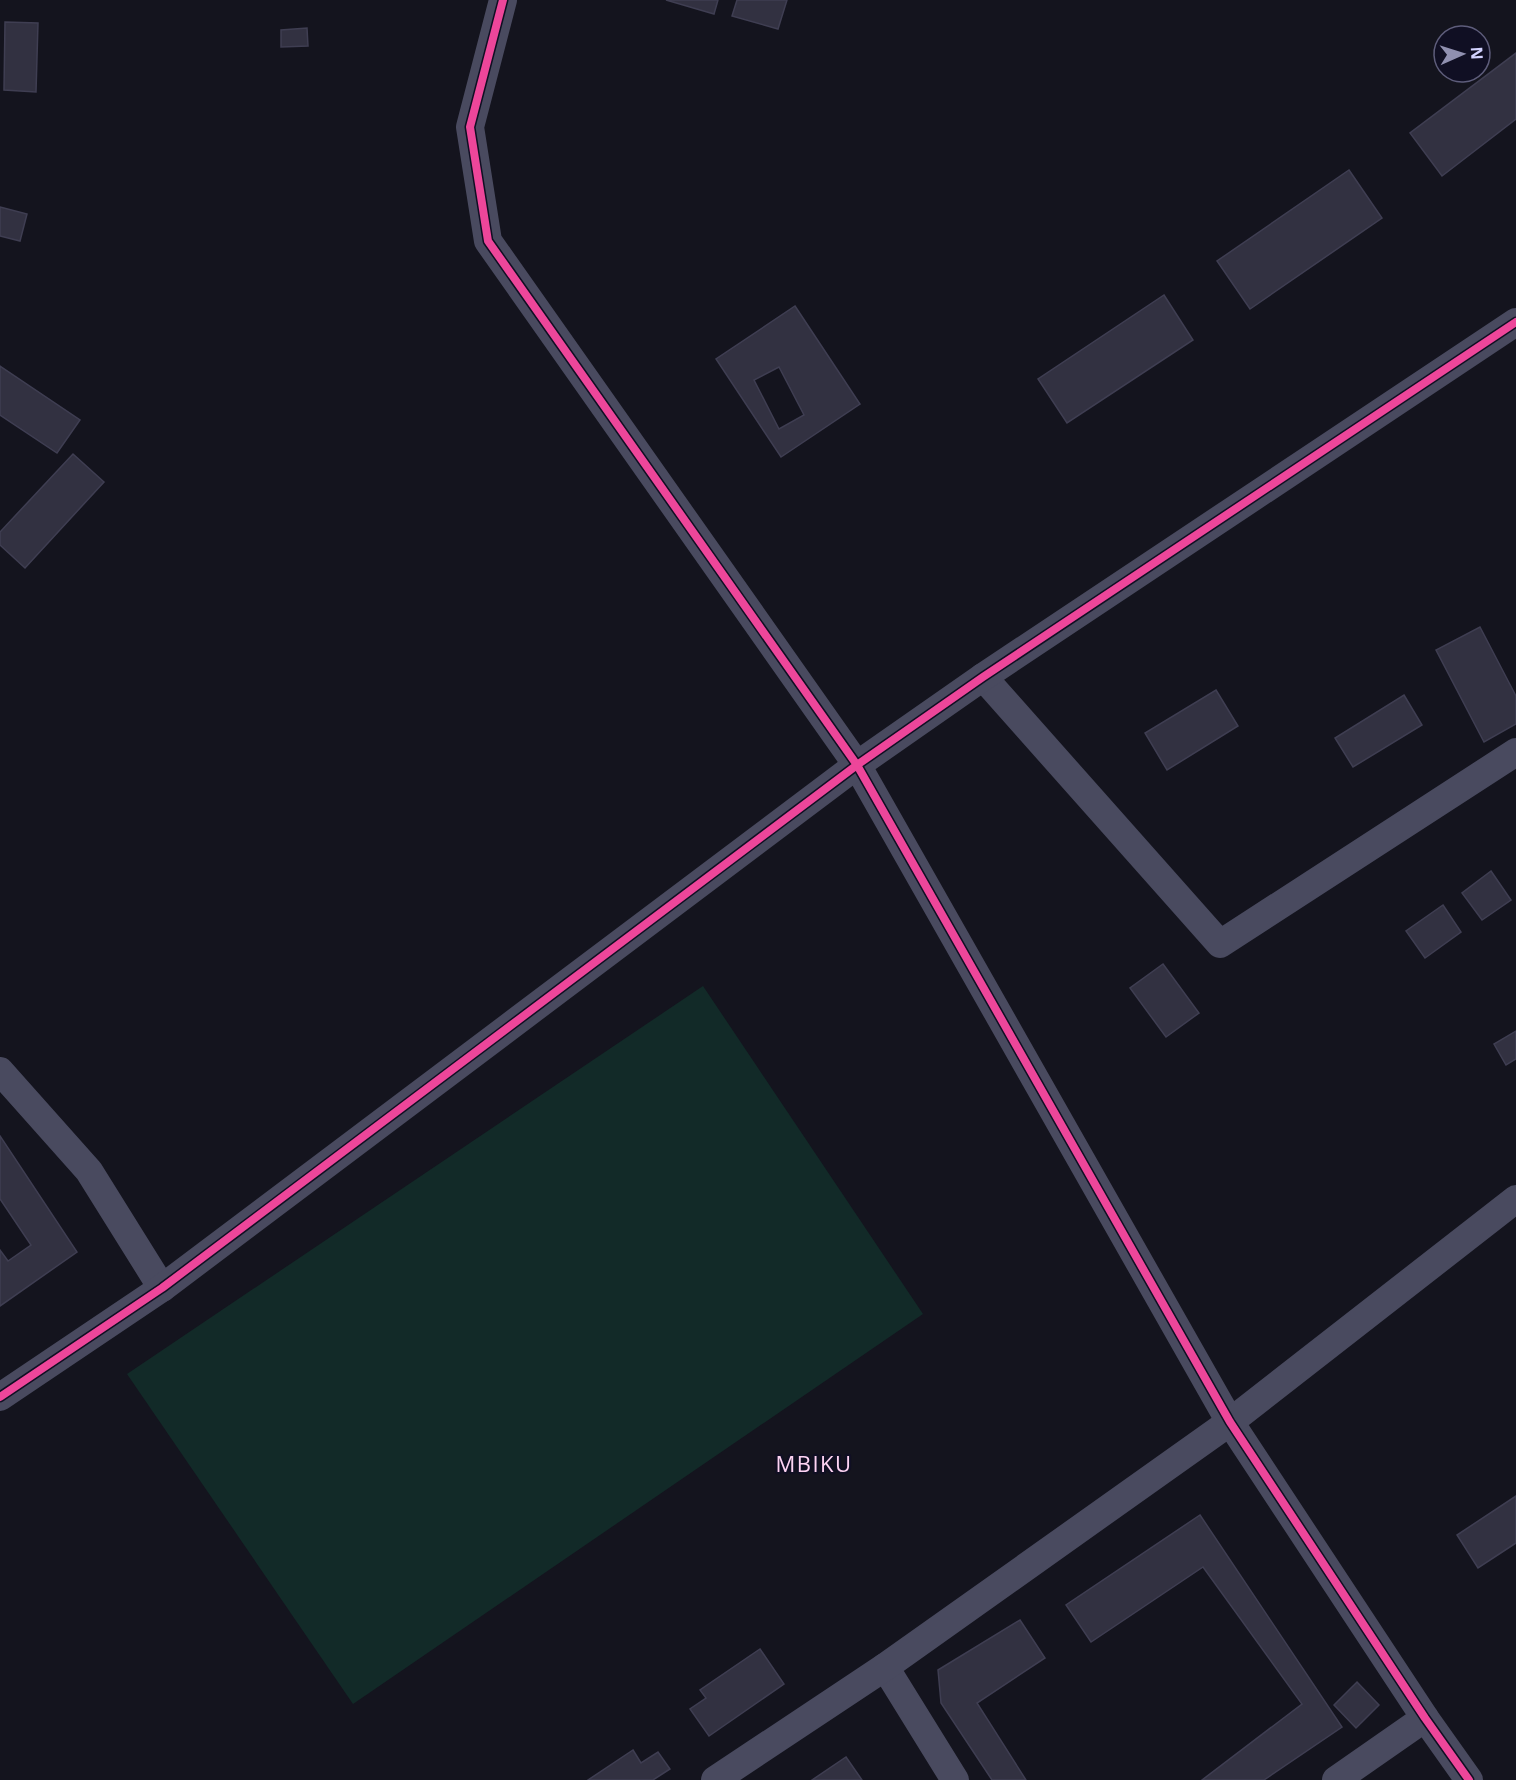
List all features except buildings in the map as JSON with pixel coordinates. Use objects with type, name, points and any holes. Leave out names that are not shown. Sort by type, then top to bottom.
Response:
[{"type":"street","points":[[503,0],[470,127],[488,241],[857,765],[1230,1422],[1425,1718],[1469,1780]]},
{"type":"street","points":[[0,1397],[162,1288],[857,765],[983,677],[1516,322]]},
{"type":"street","points":[[983,677],[1220,944],[1516,752]]},
{"type":"street","points":[[0,1071],[89,1171],[162,1288]]},
{"type":"street","points":[[715,1780],[885,1667],[1230,1422],[1516,1199]]},
{"type":"street","points":[[885,1667],[955,1780]]},
{"type":"street","points":[[1336,1780],[1425,1718]]},
{"type":"green space","points":[[703,986],[923,1314],[353,1704],[127,1374]]},
{"type":"cycle path","points":[[503,0],[470,127],[488,241],[857,765],[1230,1422],[1425,1718],[1469,1780]]},
{"type":"cycle path","points":[[0,1397],[162,1288],[857,765],[983,677],[1516,322]]},
{"type":"district","name":"MBIKU","points":[[814,1464]]}]
